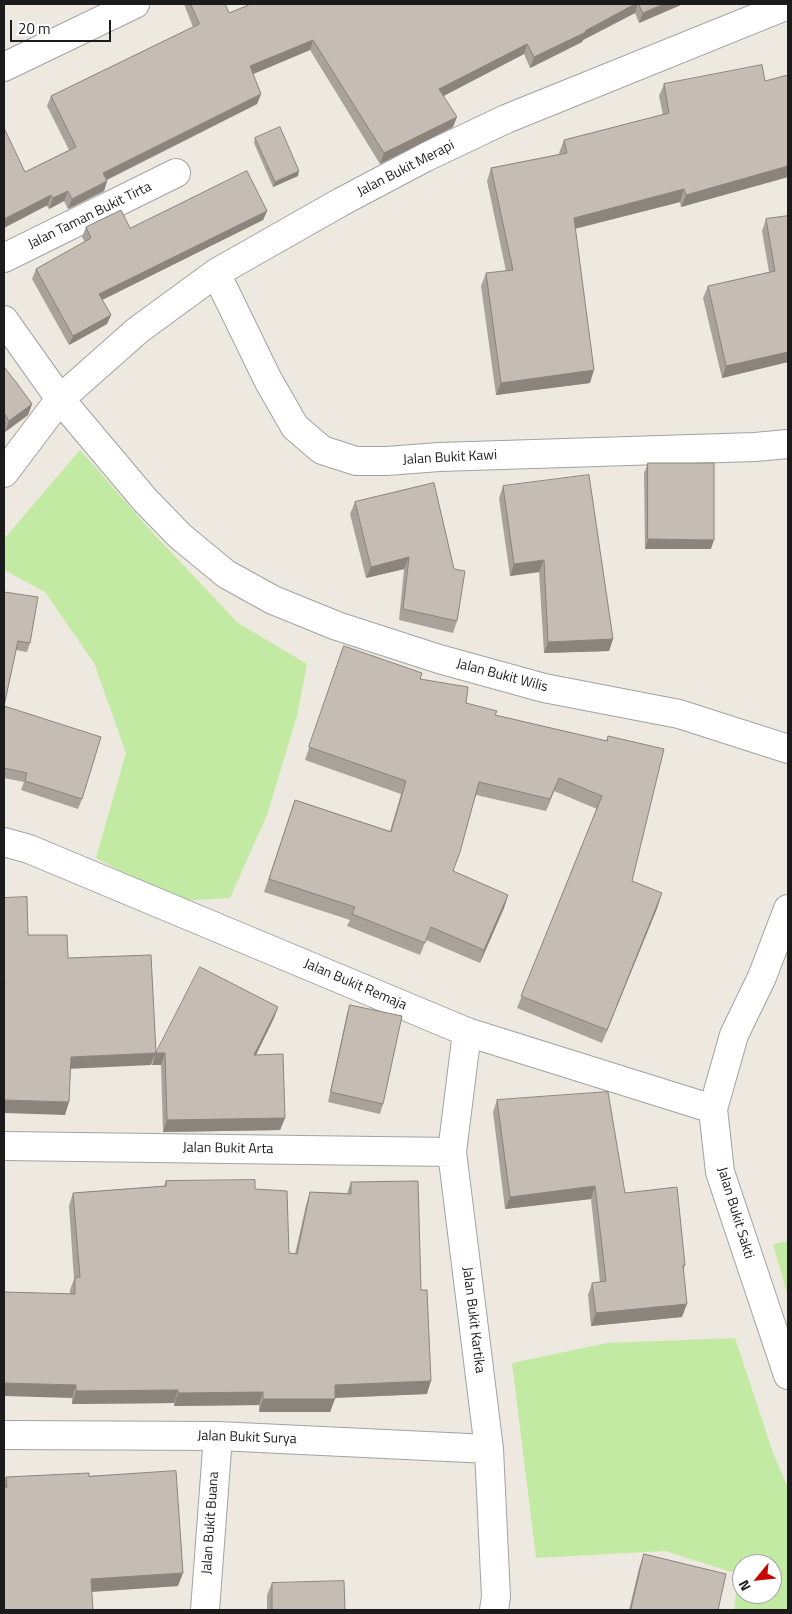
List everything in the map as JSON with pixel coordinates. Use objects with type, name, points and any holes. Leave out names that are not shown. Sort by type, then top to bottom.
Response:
[{"type":"street","points":[[4,66],[135,4]]},
{"type":"street","name":"Jalan Bukit Merapi","points":[[4,472],[60,399],[138,330],[216,273],[341,202],[426,157],[506,119],[788,5]]},
{"type":"street","name":"Jalan Taman Bukit Tirta","points":[[4,258],[176,173]]},
{"type":"street","name":"Jalan Bukit Kawi","points":[[216,273],[268,380],[295,427],[322,450],[339,456],[356,460],[387,461],[439,457],[788,444]]},
{"type":"street","name":"Jalan Bukit Wilis","points":[[4,320],[60,399],[146,500],[180,536],[226,574],[273,600],[337,626],[439,659],[544,688],[679,714],[788,750]]},
{"type":"street","name":"Jalan Bukit Remaja","points":[[4,842],[29,849],[467,1032],[713,1109]]},
{"type":"street","name":"Jalan Bukit Sakti","points":[[788,909],[762,977],[734,1035],[713,1109],[720,1172],[788,1375]]},
{"type":"street","name":"Jalan Bukit Kartika","points":[[467,1032],[452,1152],[489,1449],[496,1597],[494,1610]]},
{"type":"street","name":"Jalan Bukit Arta","points":[[4,1146],[452,1152]]},
{"type":"street","name":"Jalan Bukit Surya","points":[[4,1435],[218,1436],[489,1449]]},
{"type":"street","name":"Jalan Bukit Buana","points":[[205,1610],[218,1436]]},
{"type":"green space","points":[[80,450],[152,532],[238,623],[307,664],[297,716],[267,815],[230,898],[176,901],[96,858],[126,753],[94,663],[45,592],[4,570],[4,539]]},
{"type":"green space","points":[[788,1241],[788,1297],[773,1244]]},
{"type":"green space","points":[[735,1338],[772,1450],[788,1488],[788,1610],[734,1610],[735,1604],[782,1604],[782,1554],[732,1554],[732,1572],[665,1551],[536,1558],[512,1363],[607,1343]]},
{"type":"building","points":[[191,4],[225,4],[229,13],[251,4],[635,4],[586,32],[534,57],[527,44],[439,89],[457,117],[384,153],[313,40],[250,66],[261,94],[103,173],[107,181],[72,199],[68,191],[53,198],[51,195],[4,219],[4,128],[25,172],[76,147],[51,96],[199,24]]},
{"type":"building","points":[[639,4],[664,4],[643,13]]},
{"type":"building","points":[[762,65],[765,81],[788,75],[788,166],[686,195],[684,189],[574,218],[594,370],[501,383],[486,273],[513,270],[491,168],[567,153],[564,140],[669,113],[664,84]]},
{"type":"building","points":[[280,127],[299,171],[275,182],[255,138]]},
{"type":"building","points":[[247,171],[267,211],[99,294],[111,315],[73,336],[36,269],[91,238],[86,227],[121,210],[130,228]]},
{"type":"building","points":[[788,216],[788,352],[726,366],[708,286],[775,271],[766,219]]},
{"type":"building","points":[[4,367],[32,404],[9,421],[4,413]]},
{"type":"building","points":[[648,463],[714,463],[714,540],[648,539]]},
{"type":"building","points":[[589,475],[613,639],[548,642],[544,560],[514,564],[503,486]]},
{"type":"building","points":[[434,483],[454,569],[465,571],[457,621],[403,609],[409,557],[371,567],[355,502]]},
{"type":"building","points":[[4,592],[38,597],[30,643],[18,641],[4,706]]},
{"type":"building","points":[[344,646],[422,673],[420,679],[468,687],[466,703],[497,711],[495,715],[607,741],[608,736],[664,749],[632,881],[662,893],[607,1030],[521,996],[602,796],[559,778],[550,799],[479,782],[453,871],[508,895],[484,950],[431,927],[425,943],[352,914],[355,907],[269,879],[295,800],[391,832],[406,781],[309,747]]},
{"type":"building","points":[[4,706],[101,737],[82,799],[25,781],[27,773],[4,768]]},
{"type":"building","points":[[27,897],[28,935],[67,935],[68,958],[151,955],[156,1053],[71,1057],[69,1102],[4,1100],[4,898]]},
{"type":"building","points":[[200,967],[278,1007],[254,1055],[283,1054],[285,1118],[167,1120],[165,1053],[156,1053]]},
{"type":"building","points":[[350,1005],[402,1016],[383,1104],[331,1092]]},
{"type":"building","points":[[608,1092],[625,1193],[677,1187],[687,1304],[596,1313],[592,1283],[606,1281],[595,1186],[510,1197],[497,1100]]},
{"type":"building","points":[[255,1180],[255,1189],[287,1191],[289,1253],[297,1254],[310,1192],[351,1194],[351,1182],[418,1181],[421,1290],[427,1290],[431,1381],[335,1385],[335,1399],[263,1399],[263,1392],[178,1393],[178,1390],[76,1391],[76,1385],[4,1383],[4,1292],[75,1294],[75,1278],[80,1277],[73,1193],[166,1186],[166,1181]]},
{"type":"building","points":[[176,1471],[183,1573],[91,1579],[93,1610],[4,1610],[4,1487],[7,1487],[6,1477],[89,1473],[89,1476]]},
{"type":"building","points":[[644,1554],[726,1574],[718,1610],[631,1610]]},
{"type":"building","points":[[344,1581],[345,1610],[272,1610],[272,1583]]}]
